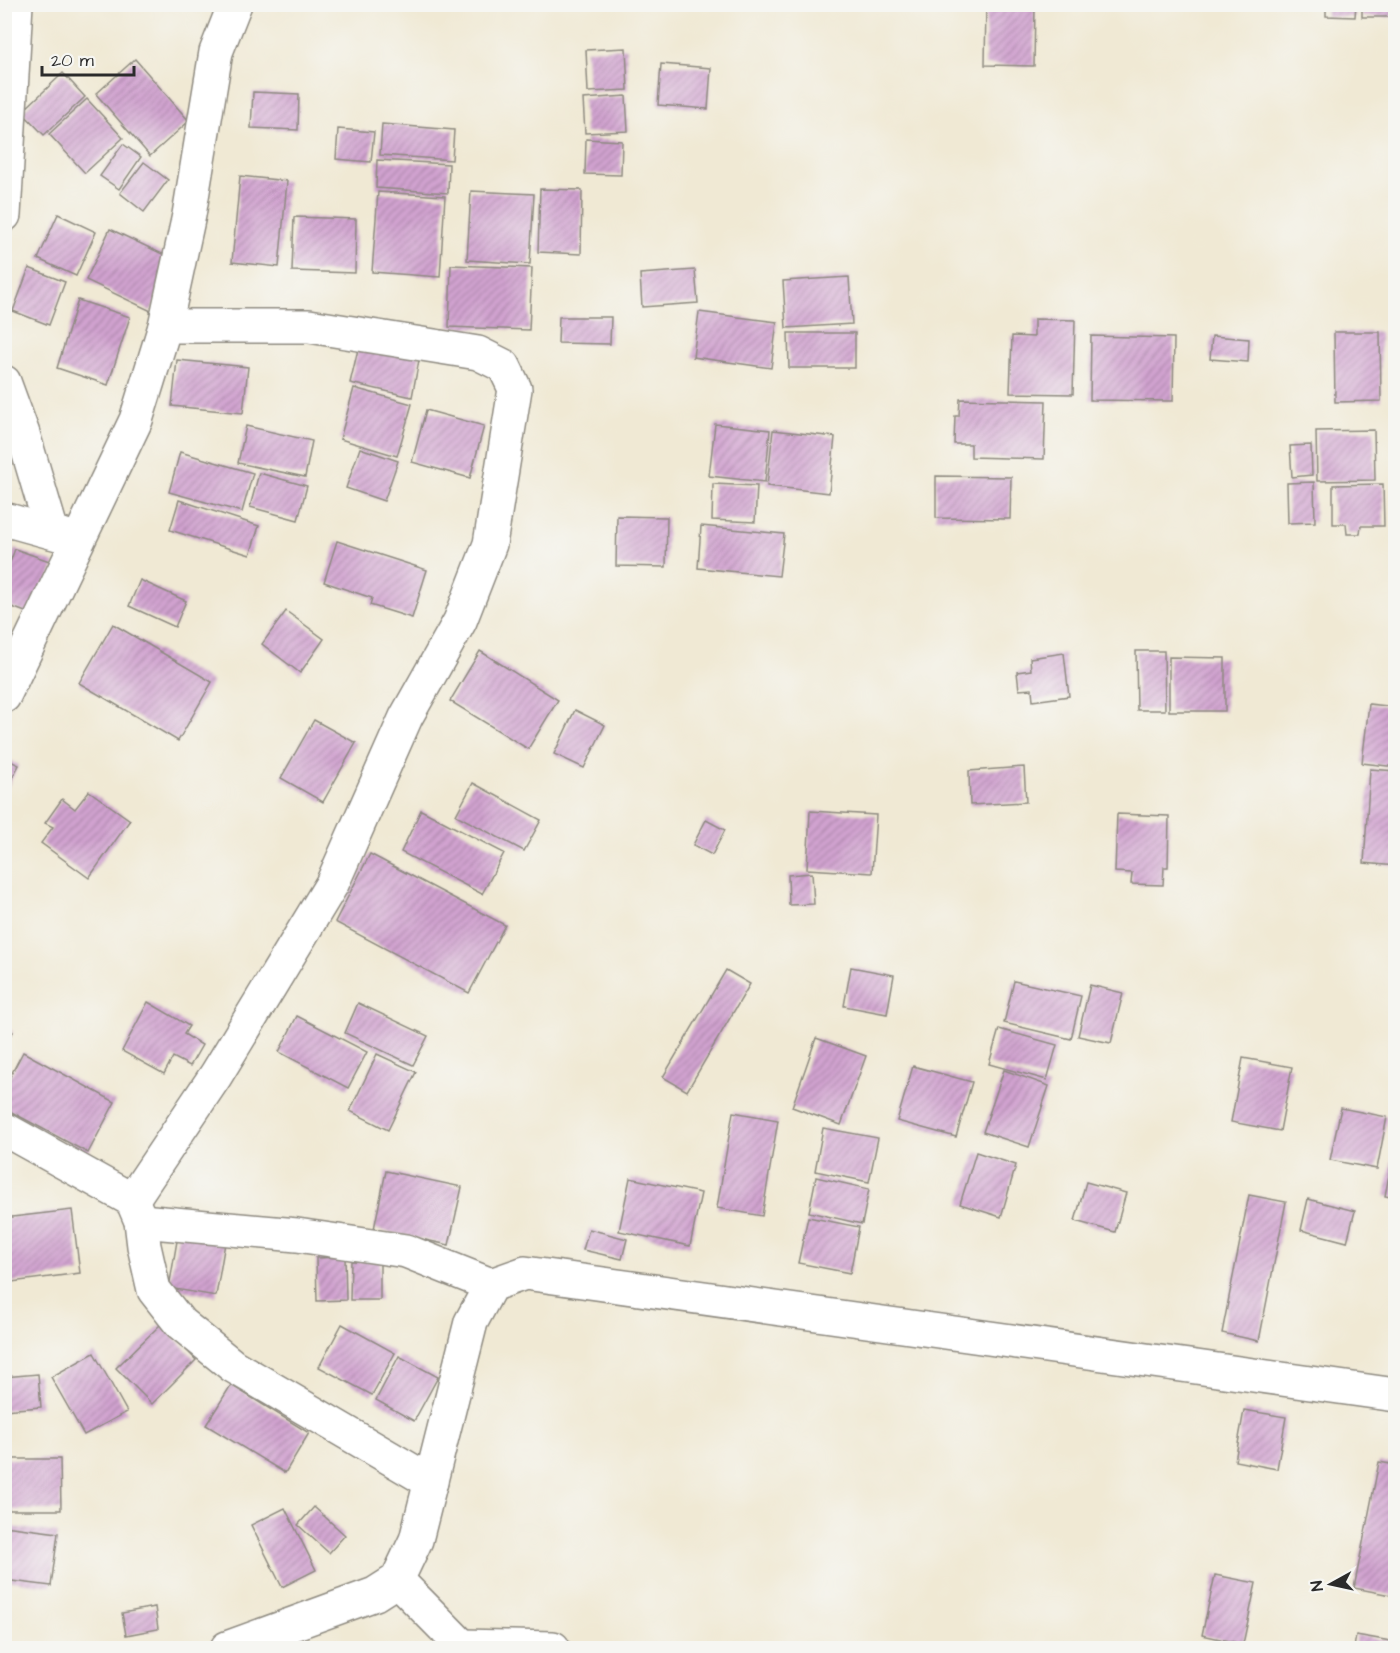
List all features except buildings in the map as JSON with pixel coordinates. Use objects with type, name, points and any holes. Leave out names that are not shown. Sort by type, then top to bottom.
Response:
[{"type":"street","points":[[4,215],[16,4]]},
{"type":"street","points":[[4,696],[66,536],[136,420],[165,326],[189,215],[216,52],[235,4]]},
{"type":"street","points":[[165,326],[309,326],[478,354],[504,366],[515,389],[490,544],[460,621],[406,717],[332,884],[216,1075],[137,1211],[154,1290],[180,1323],[233,1366],[431,1482]]},
{"type":"street","points":[[4,382],[66,536]]},
{"type":"street","points":[[4,519],[66,536]]},
{"type":"street","points":[[4,1129],[137,1211],[406,1251],[491,1285],[525,1273],[1395,1395]]},
{"type":"street","points":[[227,1648],[375,1594],[397,1580],[416,1540],[471,1323],[491,1285]]},
{"type":"street","points":[[397,1580],[463,1647],[553,1648]]}]
